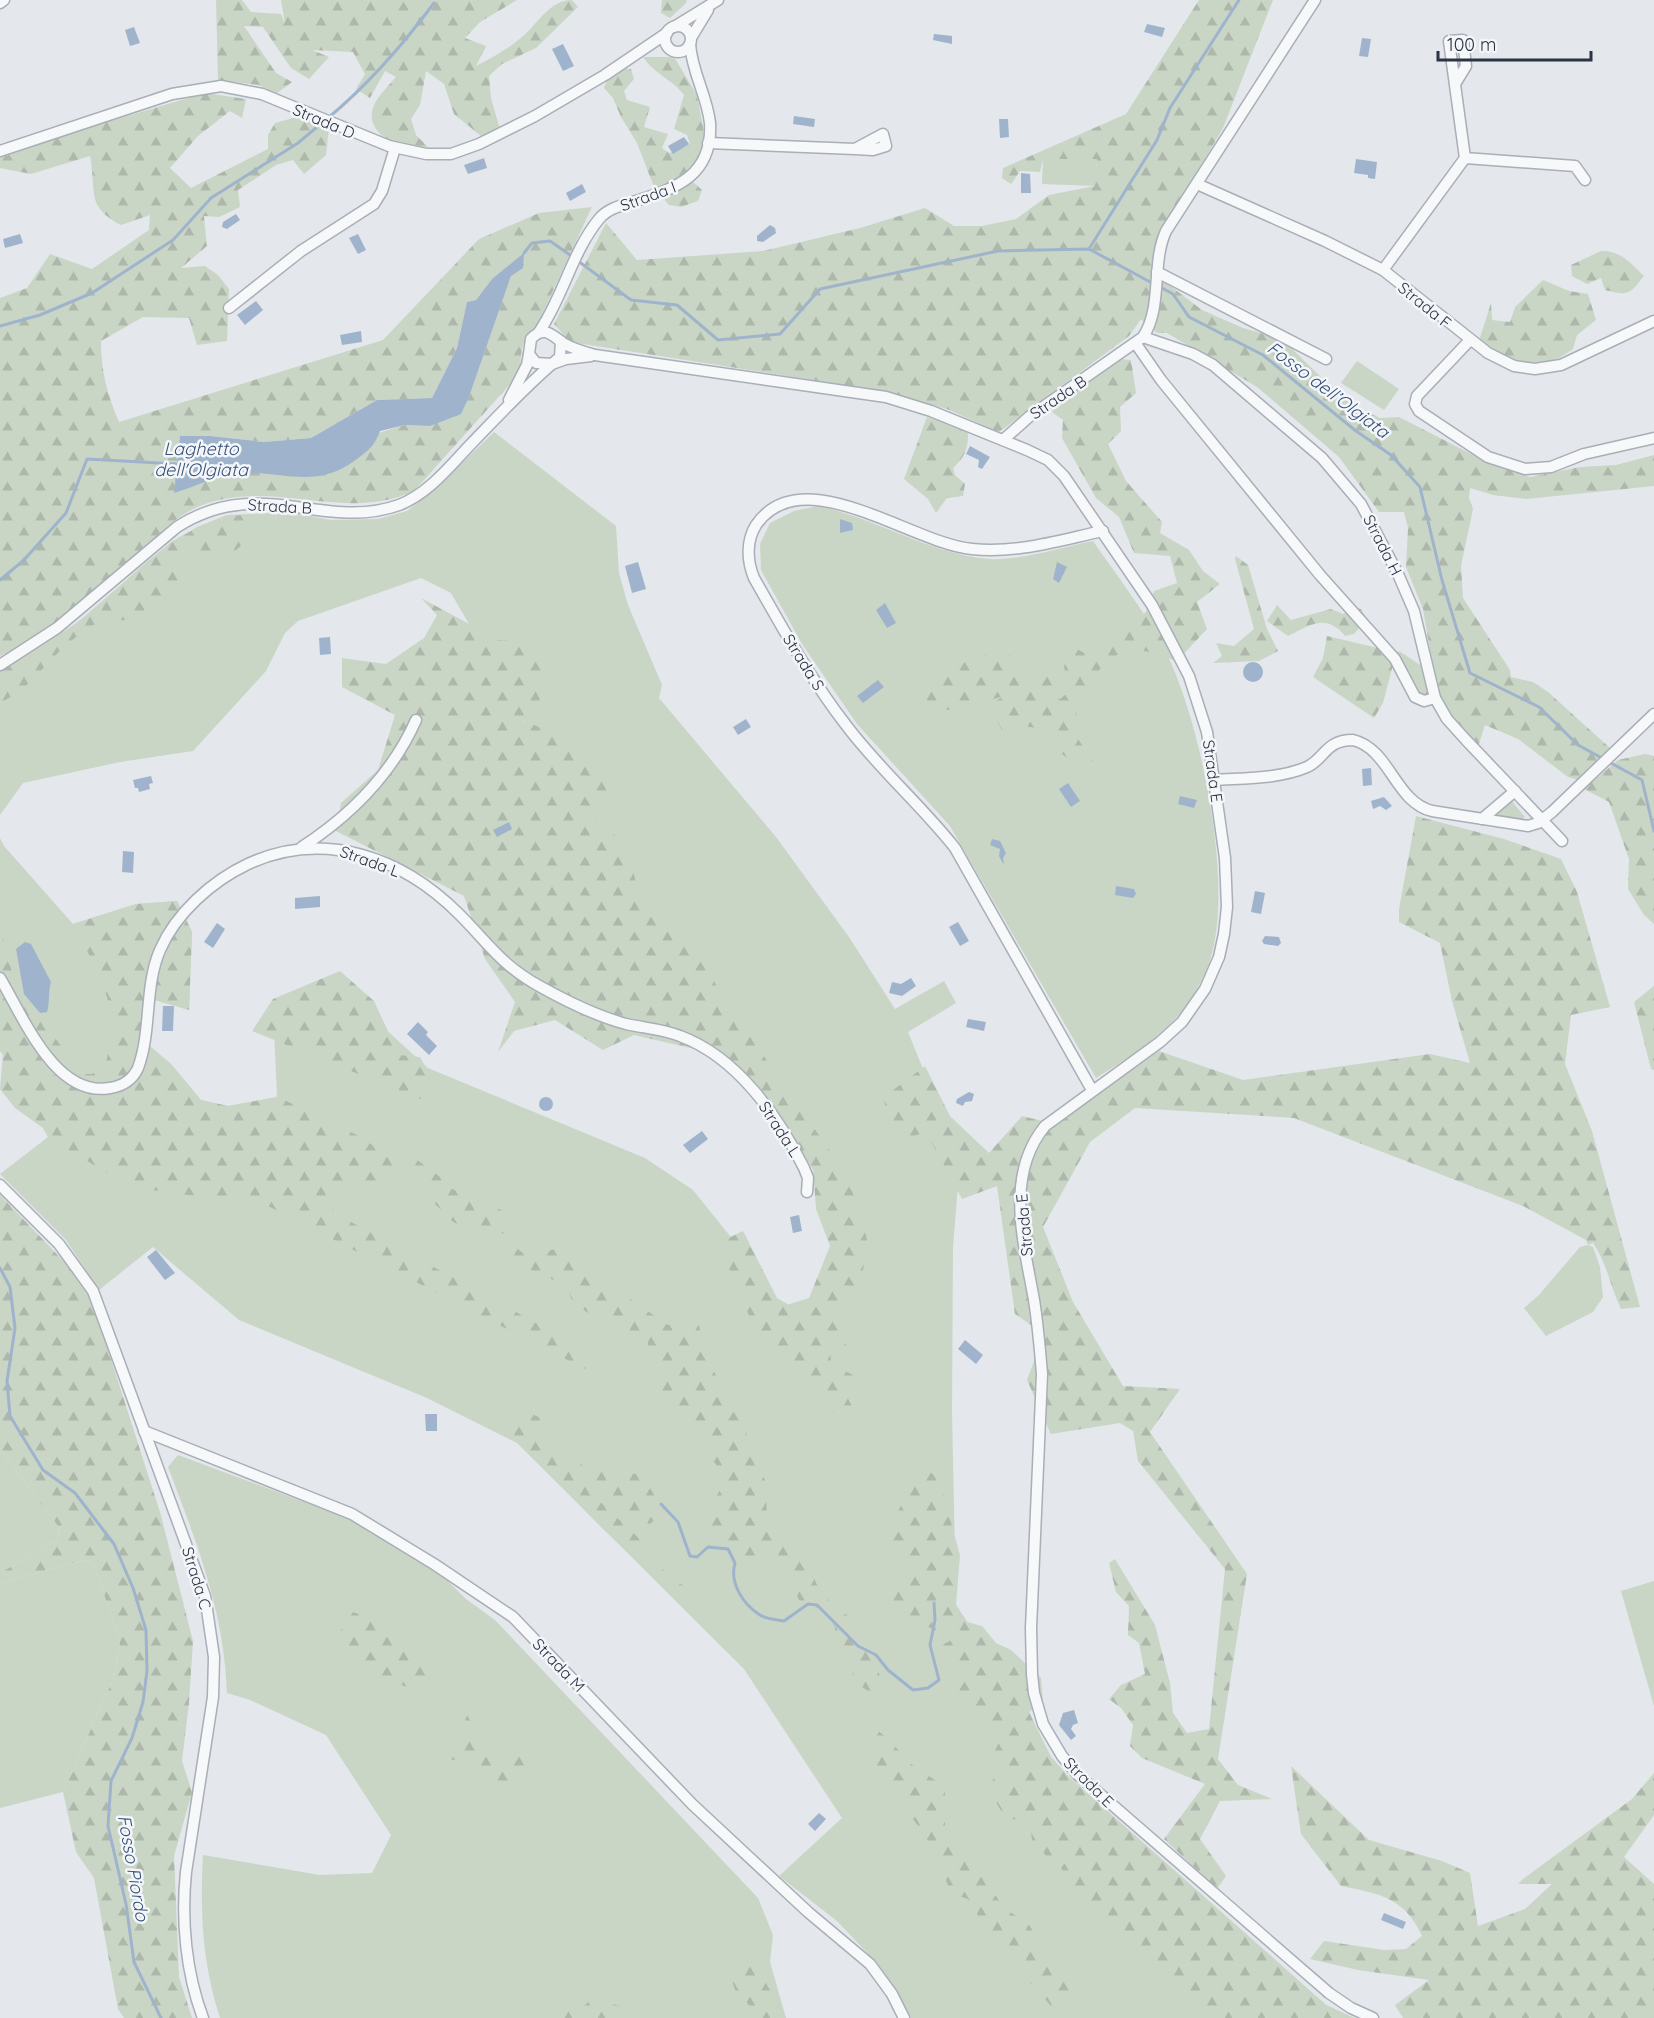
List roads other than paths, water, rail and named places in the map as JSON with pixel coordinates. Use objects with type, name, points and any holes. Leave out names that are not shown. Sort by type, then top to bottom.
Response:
[{"type":"street","points":[[0,3],[4,0]]},
{"type":"street","name":"Strada D","points":[[0,151],[156,99],[205,87],[241,88],[395,148],[433,155],[470,149],[535,116],[634,56],[670,30],[719,0]]},
{"type":"street","name":"Strada D","points":[[690,41],[703,15],[719,0]]},
{"type":"street","points":[[1315,0],[1163,237],[1150,322],[1139,340],[1161,380],[1320,575],[1395,659],[1415,697],[1424,701],[1435,698]]},
{"type":"street","points":[[686,29],[690,41],[685,50],[671,49],[665,40],[670,30],[686,29]]},
{"type":"street","name":"Strada I","points":[[540,332],[600,218],[621,205],[685,182],[699,168],[708,142],[710,124],[705,99],[695,75],[690,41]]},
{"type":"street","name":"Strada D","points":[[634,56],[653,49],[671,49]]},
{"type":"street","name":"Strada I","points":[[671,49],[695,75]]},
{"type":"street","points":[[1383,270],[1465,158],[1455,84]]},
{"type":"street","points":[[708,142],[855,149]]},
{"type":"street","points":[[229,308],[301,251],[375,204],[382,191],[395,148]]},
{"type":"street","points":[[1465,158],[1575,166],[1585,180]]},
{"type":"street","name":"Strada F","points":[[1197,184],[1325,241],[1383,270],[1470,340],[1508,365],[1545,368],[1572,361],[1654,321]]},
{"type":"street","points":[[1156,280],[1326,359]]},
{"type":"street","points":[[552,364],[560,357],[560,339],[555,330],[553,310]]},
{"type":"street","points":[[596,355],[550,332],[540,332],[529,344],[529,354],[536,363],[552,364],[566,359],[596,355],[875,395],[931,411],[1003,440]]},
{"type":"street","name":"Strada B","points":[[1003,440],[1036,412],[1139,340]]},
{"type":"street","name":"Strada H","points":[[1139,340],[1189,352],[1208,362],[1322,458],[1346,482],[1370,518],[1411,603],[1435,698],[1447,719],[1562,841]]},
{"type":"street","points":[[1470,340],[1418,396],[1415,404],[1419,411],[1488,457],[1510,466],[1541,469],[1584,454],[1654,438]]},
{"type":"street","name":"Strada B","points":[[503,411],[527,365],[529,354]]},
{"type":"street","name":"Strada B","points":[[0,665],[29,649],[57,628],[177,527],[196,516],[234,505],[262,502],[347,512],[375,511],[402,504],[436,480],[552,364]]},
{"type":"street","name":"Strada E","points":[[1003,440],[1041,456],[1054,465],[1103,531],[1152,605],[1181,657],[1204,720],[1215,780],[1225,858],[1227,907],[1219,957],[1205,989],[1182,1022],[1160,1042],[1054,1118],[1038,1134],[1025,1166],[1020,1193],[1020,1212],[1042,1374],[1031,1628],[1032,1674],[1037,1707],[1062,1756],[1087,1783],[1329,1993],[1351,2008],[1373,2018]]},
{"type":"street","name":"Strada S","points":[[1092,1090],[955,849],[933,820],[879,765],[844,724],[754,578],[748,552],[751,535],[762,518],[778,506],[803,500],[843,505],[932,540],[970,549],[1017,549],[1103,531]]},
{"type":"street","points":[[1215,780],[1269,776],[1302,769],[1311,765],[1332,745],[1355,740],[1380,758],[1418,806],[1432,811],[1523,826],[1543,820],[1654,714]]},
{"type":"street","points":[[299,849],[330,829],[360,802],[389,768],[416,720]]},
{"type":"street","points":[[1482,819],[1515,791]]},
{"type":"street","name":"Strada L","points":[[0,978],[39,1045],[64,1075],[92,1088],[105,1089],[121,1085],[132,1077],[140,1064],[154,969],[165,941],[175,924],[197,900],[231,874],[267,857],[299,849],[339,849],[400,870],[446,902],[504,964],[523,977],[583,1008],[628,1024],[679,1035],[704,1048],[736,1073],[763,1103],[804,1168],[808,1178],[807,1192]]},
{"type":"street","name":"Strada C","points":[[0,1185],[58,1245],[90,1285],[198,1574],[212,1634],[212,1714],[186,1872],[184,1899],[189,1962],[203,2018]]},
{"type":"street","name":"Strada M","points":[[144,1431],[352,1514],[435,1564],[513,1617],[692,1804],[808,1912],[870,1964],[904,2018]]},
{"type":"water","points":[[1147,24],[1165,28],[1162,37],[1144,32]]},
{"type":"water","points":[[134,27],[140,43],[130,46],[125,30]]},
{"type":"water","points":[[934,34],[952,36],[952,44],[933,40]]},
{"type":"water","points":[[1362,38],[1371,39],[1368,57],[1359,56]]},
{"type":"water","points":[[563,44],[574,66],[563,71],[552,49]]},
{"type":"water","points":[[794,116],[815,119],[814,127],[793,124]]},
{"type":"water","points":[[999,119],[1008,119],[1009,137],[1000,138]]},
{"type":"water","points":[[684,137],[689,144],[673,154],[668,146]]},
{"type":"water","points":[[484,158],[487,168],[468,174],[464,165]]},
{"type":"water","points":[[1356,159],[1377,162],[1375,179],[1368,178],[1368,175],[1354,173]]},
{"type":"water","points":[[1021,173],[1030,174],[1031,193],[1021,193]]},
{"type":"water","points":[[582,184],[586,192],[570,201],[566,193]]},
{"type":"water","points":[[236,214],[240,220],[227,229],[222,227],[223,222]]},
{"type":"water","points":[[770,225],[775,228],[776,233],[763,242],[757,241],[757,236]]},
{"type":"water","points":[[20,234],[23,243],[5,248],[3,239]]},
{"type":"water","points":[[358,234],[366,250],[358,254],[349,238]]},
{"type":"water","name":"Laghetto dell'Olgiata","points":[[524,253],[523,268],[511,276],[461,414],[430,426],[405,425],[380,431],[374,444],[365,453],[328,474],[300,477],[257,473],[232,474],[174,493],[180,436],[210,436],[264,442],[311,438],[377,400],[432,398],[457,348],[467,302],[476,300],[492,279]]},
{"type":"water","points":[[256,301],[263,310],[245,325],[237,315]]},
{"type":"water","points":[[361,331],[362,342],[342,345],[340,335]]},
{"type":"water","points":[[970,446],[990,457],[982,469],[978,467],[979,460],[966,454]]},
{"type":"water","points":[[840,519],[852,523],[853,530],[840,533]]},
{"type":"water","points":[[638,562],[646,589],[632,593],[625,566]]},
{"type":"water","points":[[1057,562],[1067,567],[1059,583],[1053,579]]},
{"type":"water","points":[[885,603],[896,623],[887,628],[876,610]]},
{"type":"water","points":[[330,637],[331,654],[320,655],[319,638]]},
{"type":"water","points":[[1253,662],[1260,665],[1263,672],[1260,679],[1253,682],[1246,679],[1243,672],[1246,665]]},
{"type":"water","points":[[878,680],[884,687],[863,703],[857,696]]},
{"type":"water","points":[[746,719],[751,727],[738,735],[733,727]]},
{"type":"water","points":[[1371,768],[1372,785],[1363,786],[1362,769]]},
{"type":"water","points":[[151,776],[153,783],[149,784],[150,789],[139,792],[138,788],[135,788],[133,780]]},
{"type":"water","points":[[1068,783],[1080,801],[1071,807],[1059,789]]},
{"type":"water","points":[[1180,796],[1197,800],[1194,808],[1178,804]]},
{"type":"water","points":[[1384,797],[1392,806],[1386,810],[1380,806],[1373,809],[1371,801]]},
{"type":"water","points":[[509,822],[512,829],[497,837],[493,830]]},
{"type":"water","points":[[992,839],[1000,841],[1006,853],[1003,858],[1004,865],[999,856],[1000,849],[990,845]]},
{"type":"water","points":[[123,851],[134,852],[133,873],[122,872]]},
{"type":"water","points":[[1116,886],[1134,889],[1136,894],[1133,898],[1115,895]]},
{"type":"water","points":[[1255,891],[1265,893],[1261,914],[1251,912]]},
{"type":"water","points":[[320,896],[320,907],[295,909],[295,898]]},
{"type":"water","points":[[958,922],[969,941],[960,946],[949,927]]},
{"type":"water","points":[[217,923],[225,929],[213,948],[204,942]]},
{"type":"water","points":[[1265,936],[1279,937],[1281,943],[1278,946],[1264,944],[1262,941]]},
{"type":"water","points":[[25,942],[31,944],[51,982],[47,1012],[40,1013],[24,994],[16,949]]},
{"type":"water","points":[[911,978],[916,986],[902,996],[889,993],[892,982],[901,984]]},
{"type":"water","points":[[163,1006],[174,1006],[173,1031],[162,1031]]},
{"type":"water","points":[[968,1019],[986,1022],[984,1031],[966,1027]]},
{"type":"water","points":[[418,1022],[437,1046],[429,1055],[407,1034]]},
{"type":"water","points":[[969,1092],[974,1094],[972,1101],[965,1102],[963,1106],[956,1103],[957,1099]]},
{"type":"water","points":[[543,1097],[549,1097],[553,1104],[549,1111],[543,1111],[539,1107],[539,1101]]},
{"type":"water","points":[[702,1131],[708,1139],[690,1153],[683,1145]]},
{"type":"water","points":[[799,1215],[802,1231],[793,1233],[790,1217]]},
{"type":"water","points":[[156,1250],[175,1273],[165,1280],[147,1257]]},
{"type":"water","points":[[965,1340],[983,1355],[976,1364],[958,1349]]},
{"type":"water","points":[[425,1414],[437,1414],[437,1431],[426,1431]]},
{"type":"water","points":[[1074,1710],[1078,1723],[1071,1729],[1076,1736],[1071,1740],[1059,1725],[1063,1713]]},
{"type":"water","points":[[819,1813],[826,1819],[815,1831],[808,1824]]},
{"type":"water","points":[[1384,1913],[1406,1922],[1403,1929],[1381,1920]]},
{"type":"waterway","points":[[1089,249],[1157,140],[1170,108],[1239,0]]},
{"type":"waterway","points":[[328,118],[384,64],[434,3]]},
{"type":"waterway","points":[[0,326],[40,315],[92,293],[173,240],[211,198],[298,143],[323,122]]},
{"type":"waterway","name":"Fosso dell’Olgiata","points":[[524,253],[532,243],[550,241],[573,257]]},
{"type":"waterway","name":"Fosso dell’Olgiata","points":[[578,261],[631,300],[677,305],[718,340],[780,334],[820,289],[998,251],[1089,249],[1154,284]]},
{"type":"waterway","name":"Fosso dell’Olgiata","points":[[1160,287],[1173,294],[1189,317],[1263,355],[1356,431],[1391,455],[1420,487],[1442,580],[1470,673],[1539,707],[1578,745],[1642,780],[1654,831]]},
{"type":"waterway","name":"Fosso dell’Olgiata","points":[[0,580],[24,560],[66,513],[87,459],[177,464]]},
{"type":"waterway","name":"Fosso Piordo","points":[[0,1268],[10,1287],[15,1328],[7,1381],[10,1416],[43,1470],[75,1493],[114,1544],[133,1588],[146,1630],[147,1671],[143,1702],[132,1738],[111,1781],[108,1826],[126,1904],[134,1962],[161,2018]]},
{"type":"waterway","points":[[661,1504],[678,1522],[690,1556],[697,1557],[708,1547],[728,1549],[735,1563],[736,1586],[743,1600],[754,1611],[765,1617],[784,1621],[808,1604],[817,1605],[858,1646],[876,1655],[888,1670],[913,1690],[928,1688],[939,1680],[930,1645],[935,1620],[934,1603]]}]
